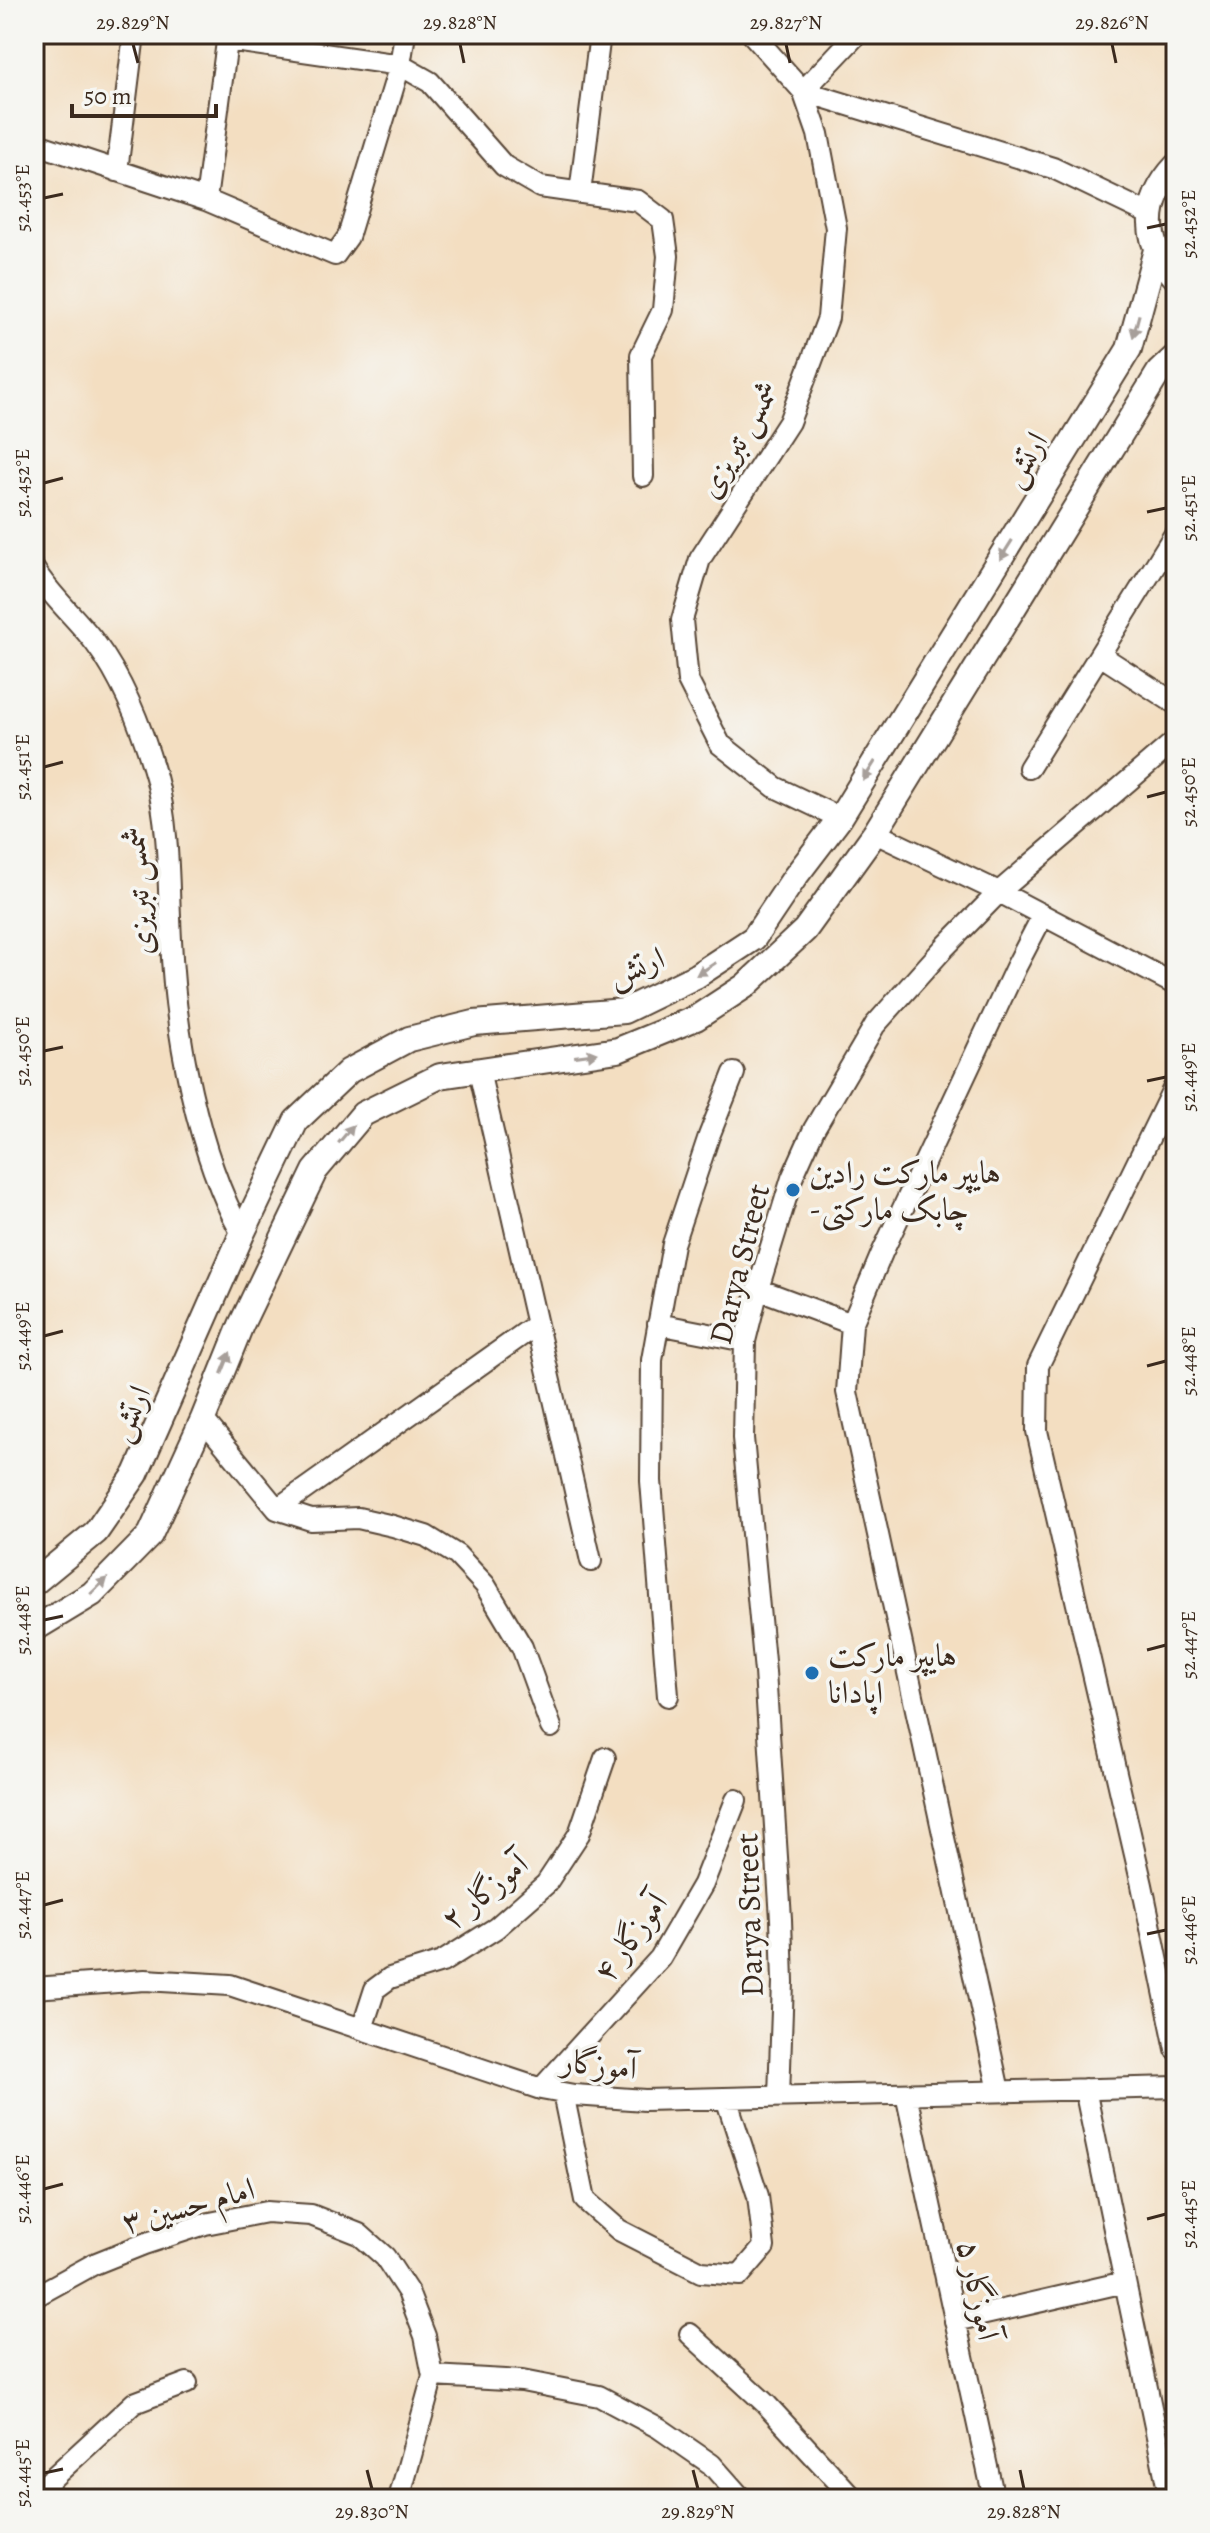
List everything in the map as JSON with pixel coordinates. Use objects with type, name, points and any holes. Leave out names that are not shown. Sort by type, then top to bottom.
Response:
[{"type":"main road","points":[[1176,166],[1163,181],[1151,215],[1151,233],[1156,250],[1176,278]]},
{"type":"main road","name":"ارتش","points":[[34,1583],[96,1532],[136,1474],[242,1234],[296,1121],[349,1071],[409,1039],[474,1023],[624,1011],[696,976],[754,938],[840,818],[1129,349],[1156,250]]},
{"type":"main road","points":[[34,1629],[92,1594],[150,1535],[203,1419],[241,1325],[315,1171],[363,1114],[440,1076],[618,1050],[696,1018],[745,986],[805,930],[875,833],[1159,372],[1176,356]]},
{"type":"street","points":[[117,171],[134,34]]},
{"type":"street","points":[[34,143],[206,200],[335,255],[348,237],[400,65],[405,34]]},
{"type":"street","points":[[580,193],[600,34]]},
{"type":"street","name":"شمس تبریزی","points":[[752,34],[803,91],[818,134],[836,228],[828,318],[789,422],[700,559],[682,620],[688,681],[720,744],[775,787],[840,818]]},
{"type":"street","points":[[857,34],[803,91],[1053,168],[1151,215]]},
{"type":"street","points":[[206,200],[228,37],[400,65],[430,82],[504,166],[540,187],[638,201],[663,220],[668,256],[663,310],[641,355],[643,476]]},
{"type":"street","points":[[1029,768],[1176,532]]},
{"type":"street","name":"شمس تبریزی","points":[[34,569],[97,645],[132,707],[156,779],[168,851],[171,944],[181,1038],[200,1124],[226,1204],[242,1234]]},
{"type":"street","points":[[1100,655],[1176,704]]},
{"type":"street","name":"Darya Street","points":[[779,2096],[783,1982],[781,1919],[765,1672],[743,1438],[745,1341],[758,1289],[797,1166],[814,1129],[875,1025],[999,892],[1176,740]]},
{"type":"street","points":[[875,833],[999,892],[1176,985]]},
{"type":"street","points":[[999,2091],[847,1392],[852,1324],[882,1253],[1043,915]]},
{"type":"street","points":[[479,1071],[591,1561]]},
{"type":"street","points":[[668,1696],[651,1481],[652,1360],[673,1244],[734,1073]]},
{"type":"street","points":[[1176,1083],[1038,1366],[1037,1431],[1176,2049]]},
{"type":"street","points":[[758,1289],[852,1324]]},
{"type":"street","points":[[658,1324],[745,1341]]},
{"type":"street","points":[[277,1509],[536,1325]]},
{"type":"street","points":[[203,1419],[277,1509],[311,1520],[358,1518],[393,1526],[426,1536],[457,1555],[485,1585],[522,1647],[551,1727]]},
{"type":"street","name":"آموزگار ۲","points":[[362,2029],[375,1989],[390,1978],[442,1962],[496,1928],[546,1884],[579,1834],[605,1758]]},
{"type":"street","name":"آموزگار ۴","points":[[541,2089],[660,1958],[703,1884],[736,1800]]},
{"type":"street","name":"آموزگار","points":[[34,1988],[145,1980],[230,1985],[541,2089],[563,2093],[645,2100],[1176,2087]]},
{"type":"street","points":[[1085,2089],[1170,2499]]},
{"type":"street","points":[[563,2093],[585,2200],[619,2230],[701,2272],[740,2275],[764,2247],[758,2196],[726,2098]]},
{"type":"street","name":"آموزگار ۵","points":[[906,2094],[994,2499]]},
{"type":"street","name":"امام حسین ۳","points":[[34,2297],[94,2264],[144,2244],[205,2224],[266,2212],[311,2215],[359,2234],[385,2257],[408,2292],[425,2336],[433,2376],[399,2499]]},
{"type":"street","points":[[955,2321],[1125,2282]]},
{"type":"street","points":[[690,2334],[766,2404],[854,2499]]},
{"type":"street","points":[[433,2376],[522,2381],[599,2396],[659,2428],[711,2464],[742,2499]]},
{"type":"street","points":[[34,2495],[134,2403],[187,2383]]},
{"type":"place","name":"هایپر مارکت رادین -چابک مارکتی","points":[[793,1190]]},
{"type":"place","name":"هایپر مارکت اپادانا","points":[[812,1673]]}]
